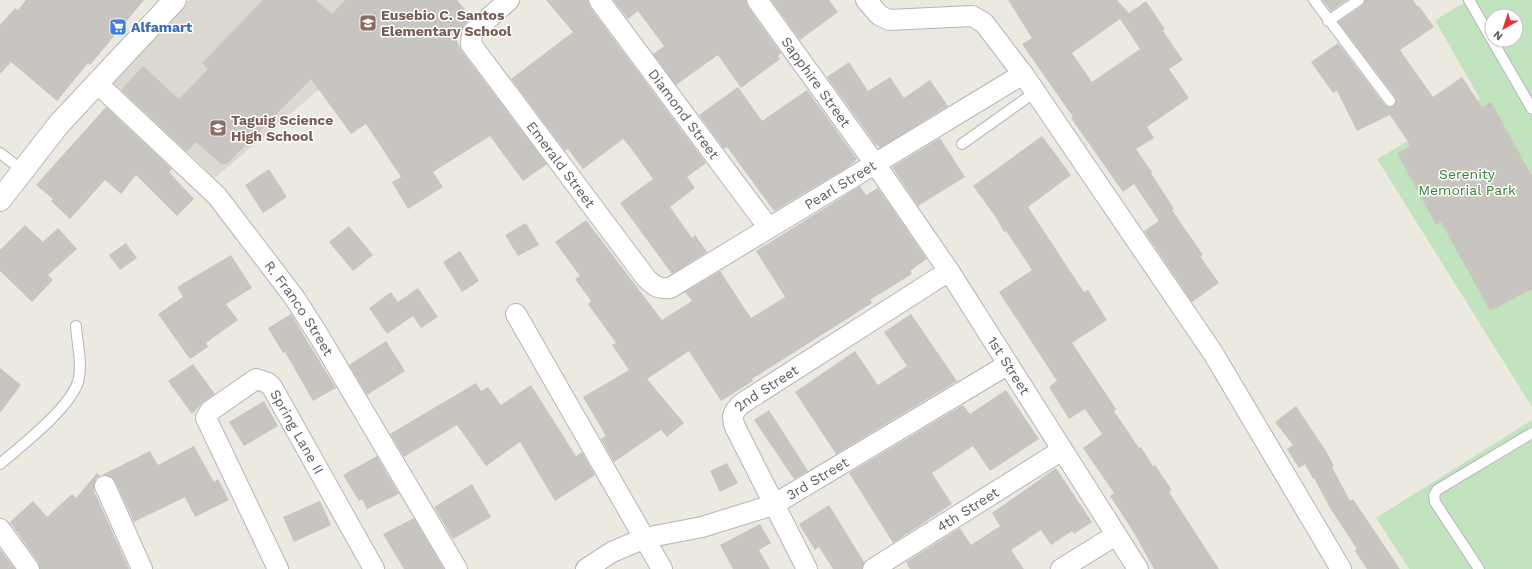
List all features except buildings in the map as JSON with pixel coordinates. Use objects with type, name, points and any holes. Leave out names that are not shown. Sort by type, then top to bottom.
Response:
[{"type":"main road","points":[[0,200],[59,124],[174,0]]},
{"type":"street","name":"Emerald Street","points":[[509,0],[472,33],[471,40],[473,47],[646,278],[655,287]]},
{"type":"street","name":"Diamond Street","points":[[599,0],[768,227]]},
{"type":"street","name":"Sapphire Street","points":[[757,0],[876,164]]},
{"type":"street","points":[[866,0],[879,15],[890,20],[972,16],[978,18],[984,23],[1023,74],[1213,353],[1341,569]]},
{"type":"street","name":"Pearl Street","points":[[655,287],[670,288],[768,227],[876,164],[1023,74]]},
{"type":"street","name":"R. Franco Street","points":[[97,83],[217,196],[294,297],[319,336],[457,569]]},
{"type":"street","name":"1st Street","points":[[876,164],[949,271],[1007,365],[1138,569]]},
{"type":"street","name":"2nd Street","points":[[807,569],[773,505],[732,418],[737,408],[949,271]]},
{"type":"street","points":[[516,314],[662,569]]},
{"type":"street","name":"3rd Street","points":[[586,569],[612,552],[645,538],[702,527],[773,505],[1007,365]]},
{"type":"street","name":"Spring Lane II","points":[[278,569],[206,418],[210,411],[256,379],[268,383],[272,387],[374,569]]},
{"type":"street","name":"4th Street","points":[[873,569],[1062,450]]},
{"type":"street","points":[[105,486],[142,569]]},
{"type":"street","points":[[0,529],[29,569]]},
{"type":"street","points":[[1061,569],[1116,535]]},
{"type":"lane","points":[[1314,0],[1328,21],[1390,101]]},
{"type":"lane","points":[[1328,21],[1359,0]]},
{"type":"lane","points":[[1468,0],[1532,109]]},
{"type":"lane","points":[[962,144],[1035,92]]},
{"type":"lane","points":[[0,153],[22,170]]},
{"type":"lane","points":[[0,464],[57,412],[70,397],[78,381],[79,365],[76,326]]},
{"type":"lane","points":[[1480,569],[1435,502],[1434,495],[1436,490],[1532,433]]},
{"type":"shaded area","name":"Taguig Science High School","points":[[189,0],[415,0],[370,46],[215,178],[109,79]]},
{"type":"green space","name":"Serenity Memorial Park","points":[[1469,0],[1532,0],[1532,407],[1377,159],[1480,99],[1435,20]]},
{"type":"green space","points":[[1532,420],[1532,569],[1409,569],[1376,518]]},
{"type":"place","name":"Eusebio C. Santos Elementary School","points":[[368,23]]},
{"type":"place","name":"Alfamart","points":[[118,27]]},
{"type":"place","name":"Taguig Science High School","points":[[218,128]]}]
